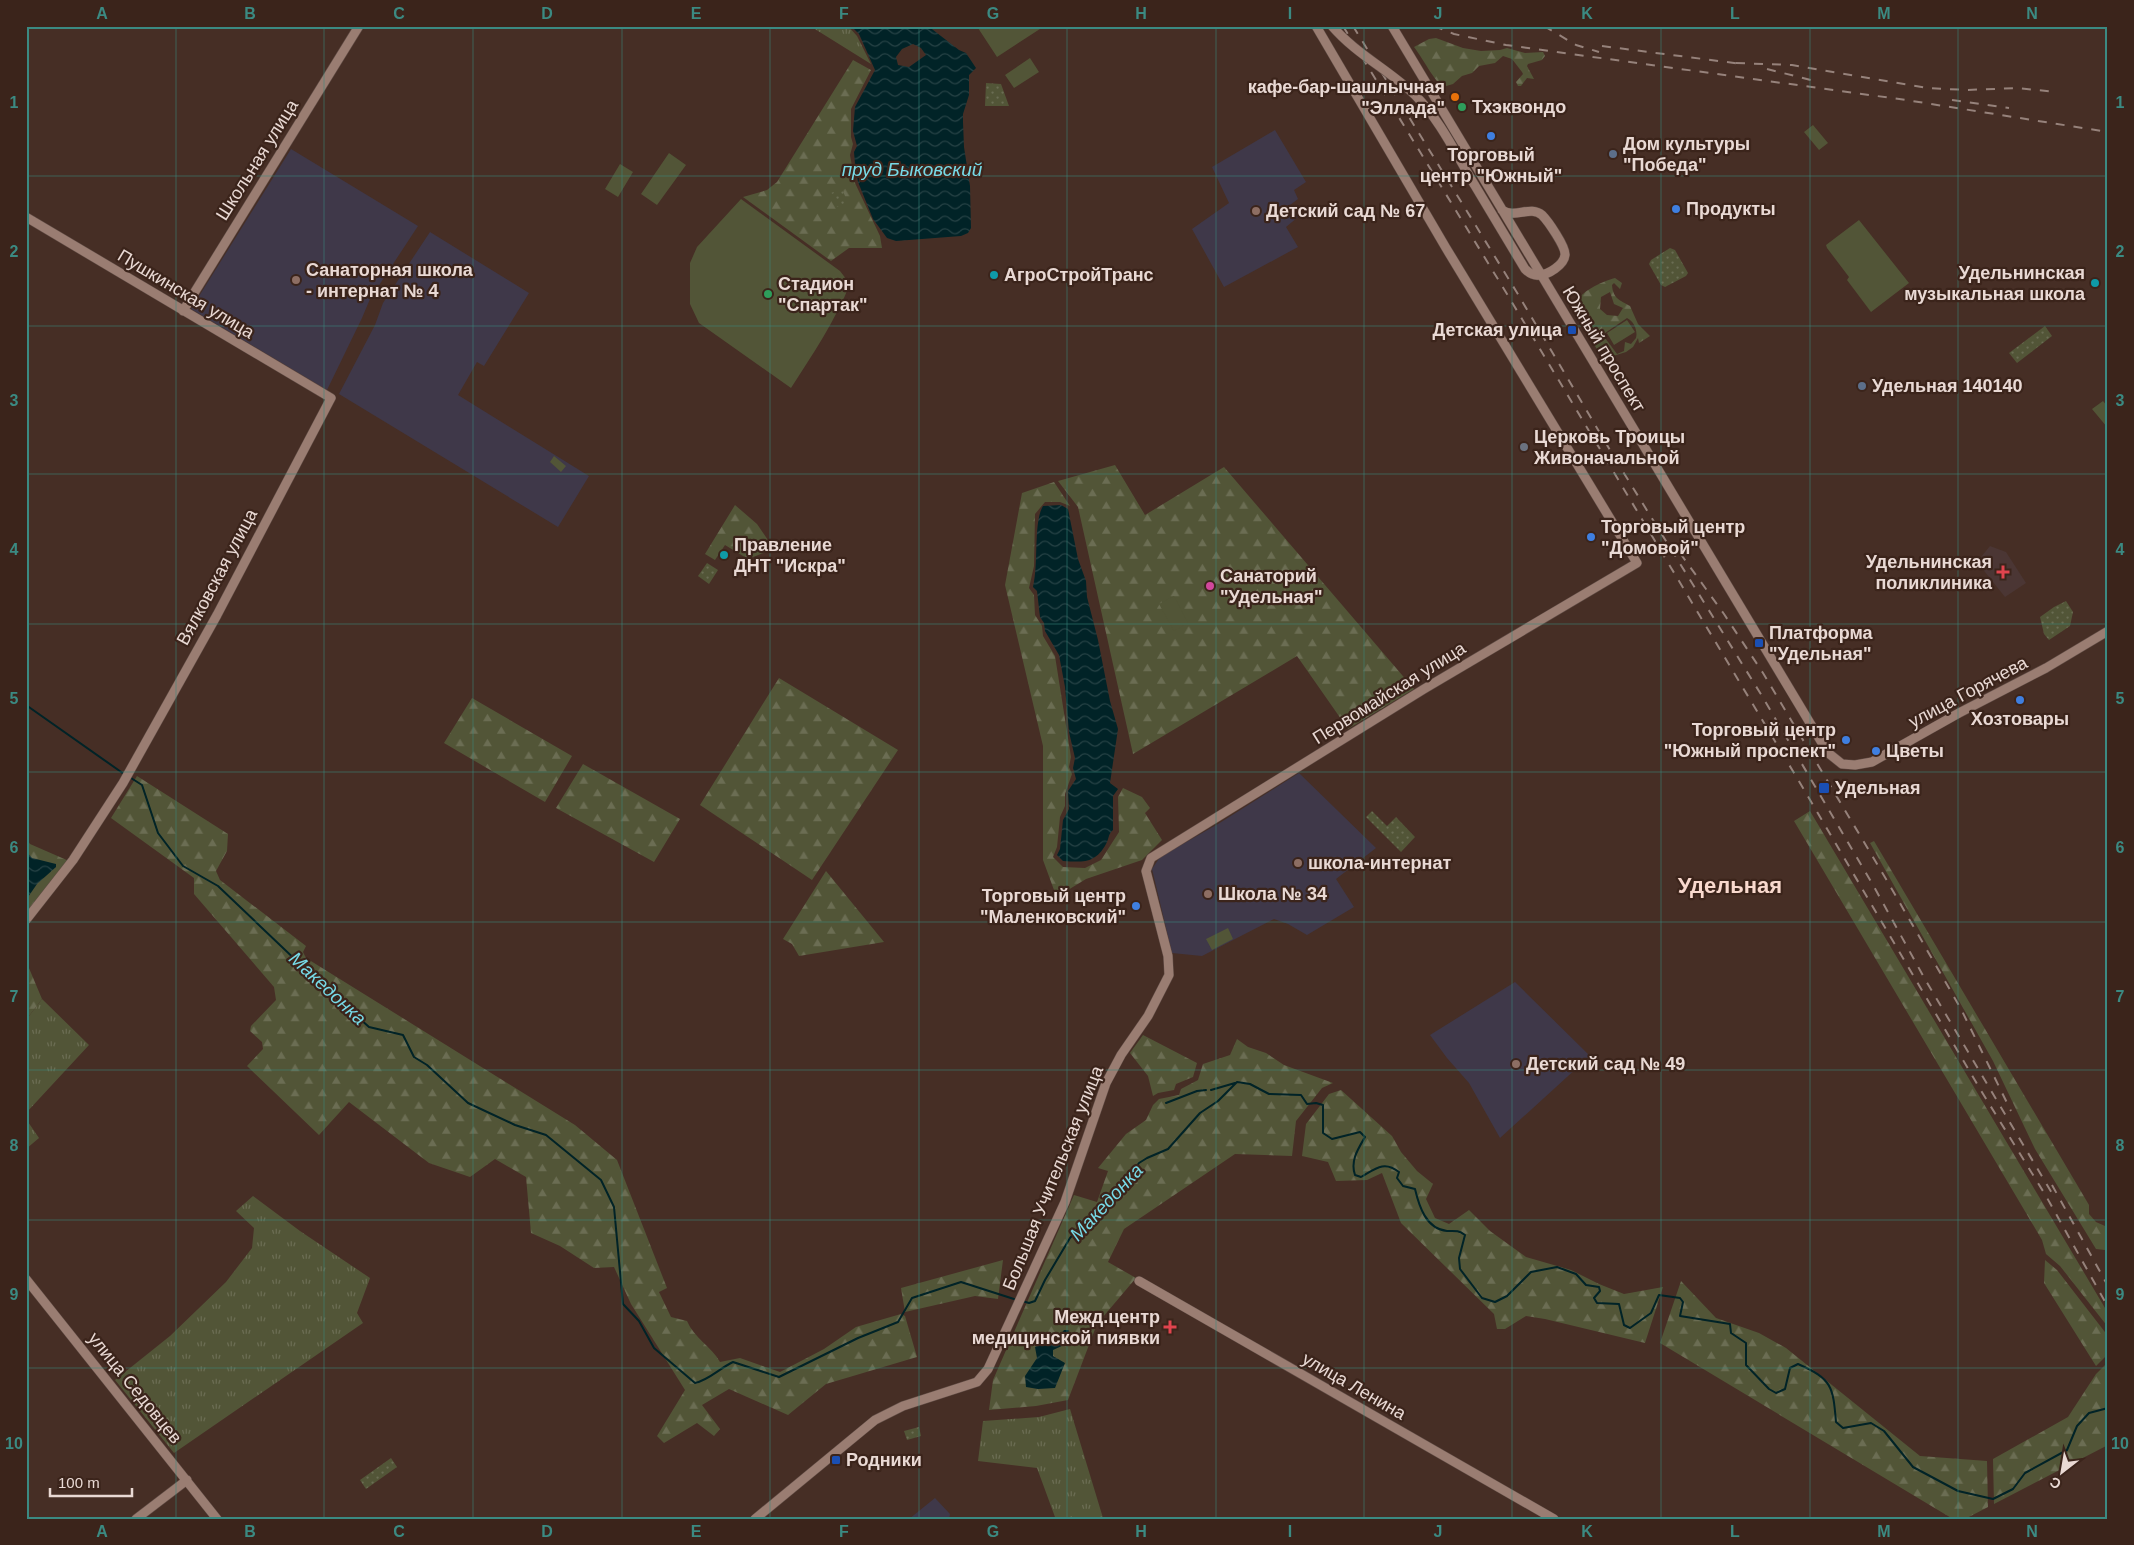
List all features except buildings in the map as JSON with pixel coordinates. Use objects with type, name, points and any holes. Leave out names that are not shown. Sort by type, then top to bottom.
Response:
[{"type":"main road","name":"Школьная улица","points":[[183,311],[359,26]]},
{"type":"main road","name":"Первомайская улица","points":[[1159,853],[1424,689],[1637,563],[1446,248],[1316,26]]},
{"type":"main road","points":[[1332,26],[1351,45],[1401,83],[1421,102],[1442,130],[1521,264],[1530,273],[1541,275],[1560,265],[1565,257],[1564,248],[1543,216],[1532,211],[1509,214],[1502,210]]},
{"type":"main road","name":"Южный проспект","points":[[1392,26],[1827,752],[1838,762]]},
{"type":"main road","points":[[1515,232],[1515,222],[1520,213]]},
{"type":"main road","name":"Пушкинская улица","points":[[26,217],[331,398]]},
{"type":"main road","name":"Вялковская улица","points":[[26,920],[73,860],[123,783],[216,615],[331,398]]},
{"type":"main road","name":"улица Горячева","points":[[1838,762],[1856,765],[1872,762],[1959,713],[2046,668],[2108,631]]},
{"type":"main road","name":"Большая Учительская улица","points":[[755,1519],[876,1420],[903,1406],[977,1382],[988,1369],[1065,1202],[1106,1084],[1121,1055],[1152,1009],[1169,975],[1168,956],[1146,871],[1151,858],[1159,853]]},
{"type":"main road","name":"улица Седовцев","points":[[26,1279],[217,1519]]},
{"type":"main road","name":"улица Ленина","points":[[1139,1281],[1554,1519]]},
{"type":"main road","points":[[136,1519],[186,1480]]},
{"type":"shaded area","name":"Детский сад № 67","points":[[1275,130],[1306,182],[1294,190],[1298,199],[1290,205],[1298,217],[1286,227],[1298,247],[1224,287],[1192,229],[1229,203],[1212,167]]},
{"type":"shaded area","name":"Санаторная школа - интернат № 4","points":[[291,149],[418,226],[370,299],[327,390],[191,309]]},
{"type":"shaded area","points":[[430,232],[529,293],[484,366],[477,362],[458,395],[589,476],[558,527],[339,394],[375,325],[383,303]]},
{"type":"shaded area","name":"Удельнинская поликлиника","points":[[1990,546],[2006,552],[2026,583],[2005,597],[1977,562]]},
{"type":"shaded area","points":[[1299,773],[1376,848],[1336,879],[1354,907],[1307,935],[1288,924],[1274,919],[1202,956],[1172,953],[1152,869],[1160,857],[1218,824]]},
{"type":"shaded area","name":"Детский сад № 49","points":[[1515,982],[1590,1056],[1500,1138],[1469,1083],[1430,1035]]},
{"type":"shaded area","points":[[935,1498],[950,1514],[949,1519],[909,1519]]},
{"type":"green space","points":[[810,26],[848,26],[857,36],[871,64]]},
{"type":"green space","points":[[981,26],[1043,27],[997,57],[978,28]]},
{"type":"green space","points":[[1436,38],[1463,48],[1481,51],[1507,48],[1525,53],[1543,52],[1545,56],[1542,60],[1528,64],[1527,66],[1534,79],[1527,78],[1521,86],[1518,86],[1516,82],[1523,74],[1522,72],[1512,59],[1503,56],[1495,63],[1479,66],[1472,73],[1462,76],[1453,84],[1443,87],[1436,80],[1414,47],[1429,39]]},
{"type":"green space","points":[[1030,58],[1039,72],[1014,88],[1005,75]]},
{"type":"green space","points":[[853,60],[871,70],[851,109],[851,137],[853,144],[850,155],[855,183],[880,236],[882,248],[849,248],[831,261],[743,197],[767,190],[777,182]]},
{"type":"green space","points":[[986,83],[1001,84],[1009,106],[985,106]]},
{"type":"green space","points":[[1813,125],[1828,143],[1819,150],[1804,132]]},
{"type":"green space","points":[[669,153],[686,165],[657,205],[641,194]]},
{"type":"green space","points":[[620,164],[633,172],[618,197],[605,189]]},
{"type":"green space","points":[[842,189],[848,203],[837,207],[831,193]]},
{"type":"green space","name":"Стадион \"Спартак\"","points":[[741,199],[840,271],[850,284],[831,324],[791,388],[699,323],[690,304],[690,263],[697,247]]},
{"type":"green space","points":[[1859,220],[1909,283],[1871,312],[1847,280],[1849,277],[1826,245]]},
{"type":"green space","points":[[1670,248],[1675,250],[1688,273],[1686,276],[1665,287],[1661,285],[1649,264],[1651,260]]},
{"type":"green space","points":[[1615,278],[1622,283],[1620,289],[1614,283],[1612,285],[1614,293],[1630,306],[1638,324],[1650,336],[1639,343],[1638,338],[1633,347],[1606,361],[1574,312],[1574,306],[1586,292],[1597,285]],"holes":[[[1610,292],[1614,304],[1623,308],[1618,316],[1607,315],[1600,309],[1601,297]],[[1627,318],[1632,321],[1635,327],[1636,338],[1631,344],[1625,342],[1624,351],[1617,354],[1605,338],[1605,333]]]},
{"type":"green space","points":[[1627,320],[1635,332],[1614,345],[1607,333]]},
{"type":"green space","points":[[2045,326],[2052,336],[2017,363],[2009,353]]},
{"type":"green space","points":[[2103,401],[2108,407],[2107,427],[2092,409]]},
{"type":"green space","points":[[554,456],[566,466],[561,472],[550,462]]},
{"type":"green space","name":"Санаторий \"Удельная\"","points":[[1115,465],[1145,515],[1224,467],[1414,689],[1348,729],[1297,656],[1133,754],[1078,507],[1058,481]]},
{"type":"green space","points":[[1054,482],[1070,506],[1060,502],[1045,502],[1035,514],[1034,566],[1029,588],[1034,595],[1035,615],[1042,626],[1043,636],[1055,656],[1071,757],[1069,767],[1072,774],[1065,794],[1065,806],[1060,817],[1057,847],[1053,857],[1063,867],[1085,868],[1101,860],[1119,832],[1118,797],[1123,788],[1142,797],[1150,808],[1145,813],[1162,840],[1142,860],[1086,879],[1068,890],[1054,890],[1043,860],[1043,746],[1005,585],[1022,493]]},
{"type":"green space","points":[[735,505],[757,524],[774,549],[748,559],[725,545],[715,560],[705,554]]},
{"type":"green space","points":[[707,563],[718,570],[709,584],[698,576]]},
{"type":"green space","points":[[1174,596],[1188,623],[1174,631],[1159,604]]},
{"type":"green space","points":[[2066,601],[2073,612],[2070,626],[2049,640],[2044,634],[2040,617]]},
{"type":"green space","points":[[779,678],[898,750],[812,880],[700,805]]},
{"type":"green space","points":[[472,698],[572,756],[545,802],[444,743]]},
{"type":"green space","points":[[583,764],[680,819],[654,862],[556,808]]},
{"type":"green space","points":[[137,776],[228,834],[227,851],[216,871],[220,880],[306,946],[303,952],[306,958],[575,1125],[617,1160],[667,1288],[659,1292],[671,1317],[687,1321],[720,1362],[740,1358],[780,1372],[824,1349],[856,1327],[901,1314],[905,1316],[917,1357],[826,1384],[788,1415],[729,1389],[702,1405],[720,1429],[714,1436],[697,1423],[664,1443],[657,1436],[685,1390],[631,1304],[614,1267],[594,1268],[560,1246],[531,1233],[526,1177],[495,1159],[470,1177],[429,1163],[349,1102],[319,1135],[247,1066],[263,1049],[262,1042],[250,1031],[251,1026],[276,1000],[274,987],[194,894],[194,878],[111,818]]},
{"type":"green space","points":[[1372,811],[1387,826],[1396,817],[1415,837],[1401,852],[1366,817]]},
{"type":"green space","points":[[1810,811],[2108,1313],[2108,1327],[2060,1266],[2046,1254],[2042,1240],[1794,821]]},
{"type":"green space","points":[[26,838],[30,844],[69,861],[26,915]]},
{"type":"green space","points":[[1874,841],[2089,1205],[2089,1214],[2096,1222],[2105,1226],[2105,1250],[2096,1249],[2035,1149],[1993,1061],[1870,843]]},
{"type":"green space","points":[[826,871],[884,942],[799,956],[792,944],[783,939]]},
{"type":"green space","points":[[1228,928],[1233,939],[1212,950],[1206,939]]},
{"type":"green space","points":[[26,961],[42,999],[26,1020]]},
{"type":"green space","points":[[42,999],[89,1045],[26,1113],[26,1020]]},
{"type":"green space","points":[[1143,1035],[1197,1063],[1193,1077],[1176,1084],[1174,1090],[1158,1093],[1153,1096],[1148,1076],[1130,1053]]},
{"type":"green space","points":[[1237,1039],[1248,1047],[1266,1053],[1284,1065],[1333,1083],[1322,1088],[1296,1121],[1292,1156],[1235,1154],[1124,1229],[1108,1262],[1136,1278],[1097,1324],[1068,1400],[1036,1406],[989,1410],[993,1380],[1074,1195],[1097,1202],[1108,1171],[1098,1168],[1126,1134],[1146,1120],[1153,1105],[1159,1099],[1179,1095],[1181,1089],[1198,1080],[1203,1064],[1230,1055]]},
{"type":"green space","points":[[1341,1090],[1392,1136],[1401,1152],[1417,1171],[1433,1184],[1426,1199],[1435,1218],[1449,1224],[1469,1210],[1490,1231],[1526,1257],[1571,1270],[1624,1294],[1663,1287],[1645,1343],[1526,1316],[1505,1329],[1497,1329],[1494,1314],[1401,1223],[1382,1173],[1367,1180],[1336,1181],[1328,1162],[1302,1156],[1306,1124],[1329,1094]]},
{"type":"green space","points":[[26,1119],[39,1138],[26,1149]]},
{"type":"green space","points":[[253,1196],[300,1231],[370,1278],[357,1313],[363,1323],[174,1453],[115,1380],[170,1336],[226,1282],[252,1248],[254,1228],[236,1211]]},
{"type":"green space","points":[[1003,1260],[998,1299],[975,1296],[905,1312],[901,1288]]},
{"type":"green space","points":[[2045,1260],[2057,1270],[2108,1336],[2108,1354],[2096,1366],[2044,1283]]},
{"type":"green space","points":[[1681,1281],[1716,1318],[1759,1333],[1786,1348],[1920,1456],[1987,1461],[1988,1507],[1965,1519],[1953,1519],[1660,1343]]},
{"type":"green space","points":[[2108,1362],[2108,1445],[1994,1504],[1993,1459],[2068,1417],[2096,1374]]},
{"type":"green space","points":[[1070,1409],[1103,1518],[1055,1517],[1037,1468],[978,1461],[983,1421],[1039,1417]]},
{"type":"green space","points":[[919,1427],[921,1436],[907,1440],[904,1431]]},
{"type":"green space","points":[[391,1458],[397,1467],[366,1489],[360,1480]]},
{"type":"water","name":"пруд Быковский","points":[[851,26],[928,26],[959,50],[966,53],[976,68],[969,75],[969,95],[963,114],[964,147],[970,186],[971,228],[968,233],[961,236],[896,241],[887,238],[873,219],[858,182],[854,152],[857,146],[853,131],[855,107],[875,70],[859,34]],"holes":[[[913,44],[921,48],[926,55],[909,67],[898,65],[896,57],[902,49]]]},
{"type":"water","points":[[1061,505],[1068,509],[1078,559],[1086,581],[1087,597],[1110,701],[1118,729],[1110,783],[1118,789],[1113,796],[1113,830],[1102,851],[1093,858],[1082,861],[1063,861],[1057,855],[1060,849],[1063,820],[1069,809],[1068,791],[1076,779],[1073,768],[1075,758],[1069,732],[1065,687],[1059,655],[1045,631],[1044,623],[1040,617],[1037,591],[1033,587],[1040,513],[1043,506]]},
{"type":"water","points":[[26,851],[32,858],[56,864],[56,867],[37,884],[26,900]]},
{"type":"water","points":[[1064,1330],[1069,1330],[1064,1345],[1053,1350],[1053,1356],[1065,1363],[1055,1388],[1038,1389],[1026,1387],[1025,1376],[1037,1358],[1035,1347],[1054,1336],[1057,1339]]},
{"type":"waterway","name":"Македонка","points":[[26,705],[124,774]]},
{"type":"waterway","name":"Македонка","points":[[131,778],[142,785],[158,833],[183,866],[218,886],[369,1027],[403,1035],[414,1057],[427,1065],[468,1103],[515,1125],[546,1135],[601,1180],[614,1207],[623,1304],[639,1321],[654,1348],[695,1383],[733,1362],[779,1377],[858,1338],[898,1322],[912,1298],[961,1282],[1017,1300]]},
{"type":"waterway","name":"Македонка","points":[[1022,1301],[1029,1303],[1035,1301],[1070,1238],[1119,1189],[1139,1163],[1168,1149],[1200,1113],[1218,1101],[1237,1082],[1250,1084],[1269,1094],[1301,1095],[1307,1104],[1316,1103],[1323,1105],[1323,1133],[1332,1139],[1360,1132],[1365,1137],[1354,1160],[1355,1175],[1361,1177],[1384,1166],[1394,1168],[1399,1172],[1397,1178],[1403,1186],[1415,1189],[1421,1209],[1434,1226],[1465,1235],[1459,1258],[1460,1269],[1482,1298],[1495,1302],[1507,1296],[1531,1272],[1557,1267],[1576,1274],[1586,1285],[1599,1287],[1600,1291],[1594,1298],[1597,1303],[1619,1304],[1624,1325],[1630,1328],[1651,1313],[1659,1295],[1680,1298],[1683,1302],[1680,1316],[1730,1324],[1731,1333],[1746,1343],[1746,1365],[1769,1389],[1776,1393],[1785,1389],[1790,1368],[1798,1364],[1809,1369],[1818,1374],[1829,1385],[1834,1400],[1836,1422],[1843,1428],[1871,1423],[1884,1431],[1913,1467],[1958,1491],[1993,1499],[2013,1489],[2025,1473],[2067,1450],[2077,1426],[2089,1413],[2108,1408]]},
{"type":"waterway","points":[[1211,1090],[1235,1083]]},
{"type":"waterway","points":[[1166,1103],[1197,1091],[1206,1090]]},
{"type":"railway","points":[[1343,26],[1507,294],[1803,788],[1980,1089],[2046,1196],[2108,1307]]},
{"type":"railway","points":[[1353,26],[1516,291],[1617,462],[1762,696],[1873,885],[1926,981],[2053,1195]]},
{"type":"railway","points":[[1434,26],[1454,34],[1506,45],[1906,100],[2108,132]]},
{"type":"railway","points":[[1544,26],[1576,45],[1599,52]]},
{"type":"railway","points":[[1602,46],[1742,64]]},
{"type":"railway","points":[[1736,63],[1792,65],[1928,88],[1967,90],[2017,88],[2056,92]]},
{"type":"railway","points":[[1767,69],[1815,81]]},
{"type":"railway","points":[[1952,100],[2009,108]]},
{"type":"railway","points":[[1680,553],[1763,673],[1886,879],[1961,1009],[2011,1111]]},
{"type":"railway","points":[[2052,1185],[2108,1286]]},
{"type":"place","name":"кафе-бар-шашлычная \"Эллада\"","points":[[1455,97]]},
{"type":"place","name":"Тхэквондо","points":[[1462,107]]},
{"type":"place","name":"Торговый центр \"Южный\"","points":[[1491,136]]},
{"type":"place","name":"Дом культуры \"Победа\"","points":[[1613,154]]},
{"type":"place","name":"Продукты","points":[[1676,209]]},
{"type":"place","name":"Детский сад № 67","points":[[1256,211]]},
{"type":"place","name":"АгроСтройТранс","points":[[994,275]]},
{"type":"place","name":"Санаторная школа - интернат № 4","points":[[296,280]]},
{"type":"place","name":"Удельнинская музыкальная школа","points":[[2095,283]]},
{"type":"place","name":"Стадион \"Спартак\"","points":[[768,294]]},
{"type":"place","name":"Детская улица","points":[[1572,330]]},
{"type":"place","name":"Удельная 140140","points":[[1862,386]]},
{"type":"place","name":"Церковь Троицы Живоначальной","points":[[1524,447]]},
{"type":"place","name":"Торговый центр \"Домовой\"","points":[[1591,537]]},
{"type":"place","name":"Правление ДНТ \"Искра\"","points":[[724,555]]},
{"type":"place","name":"Удельнинская поликлиника","points":[[2003,572]]},
{"type":"place","name":"Санаторий \"Удельная\"","points":[[1210,586]]},
{"type":"place","name":"Платформа \"Удельная\"","points":[[1759,643]]},
{"type":"place","name":"Хозтовары","points":[[2020,700]]},
{"type":"place","name":"Торговый центр \"Южный проспект\"","points":[[1846,740]]},
{"type":"place","name":"Цветы","points":[[1876,751]]},
{"type":"place","name":"Удельная","points":[[1824,788]]},
{"type":"place","name":"школа-интернат","points":[[1298,863]]},
{"type":"place","name":"Школа № 34","points":[[1208,894]]},
{"type":"place","name":"Торговый центр \"Маленковский\"","points":[[1136,906]]},
{"type":"place","name":"Детский сад № 49","points":[[1516,1064]]},
{"type":"place","name":"Межд.центр медицинской пиявки","points":[[1170,1327]]},
{"type":"place","name":"Родники","points":[[836,1460]]},
{"type":"district","name":"Удельная","points":[[1730,885]]}]
